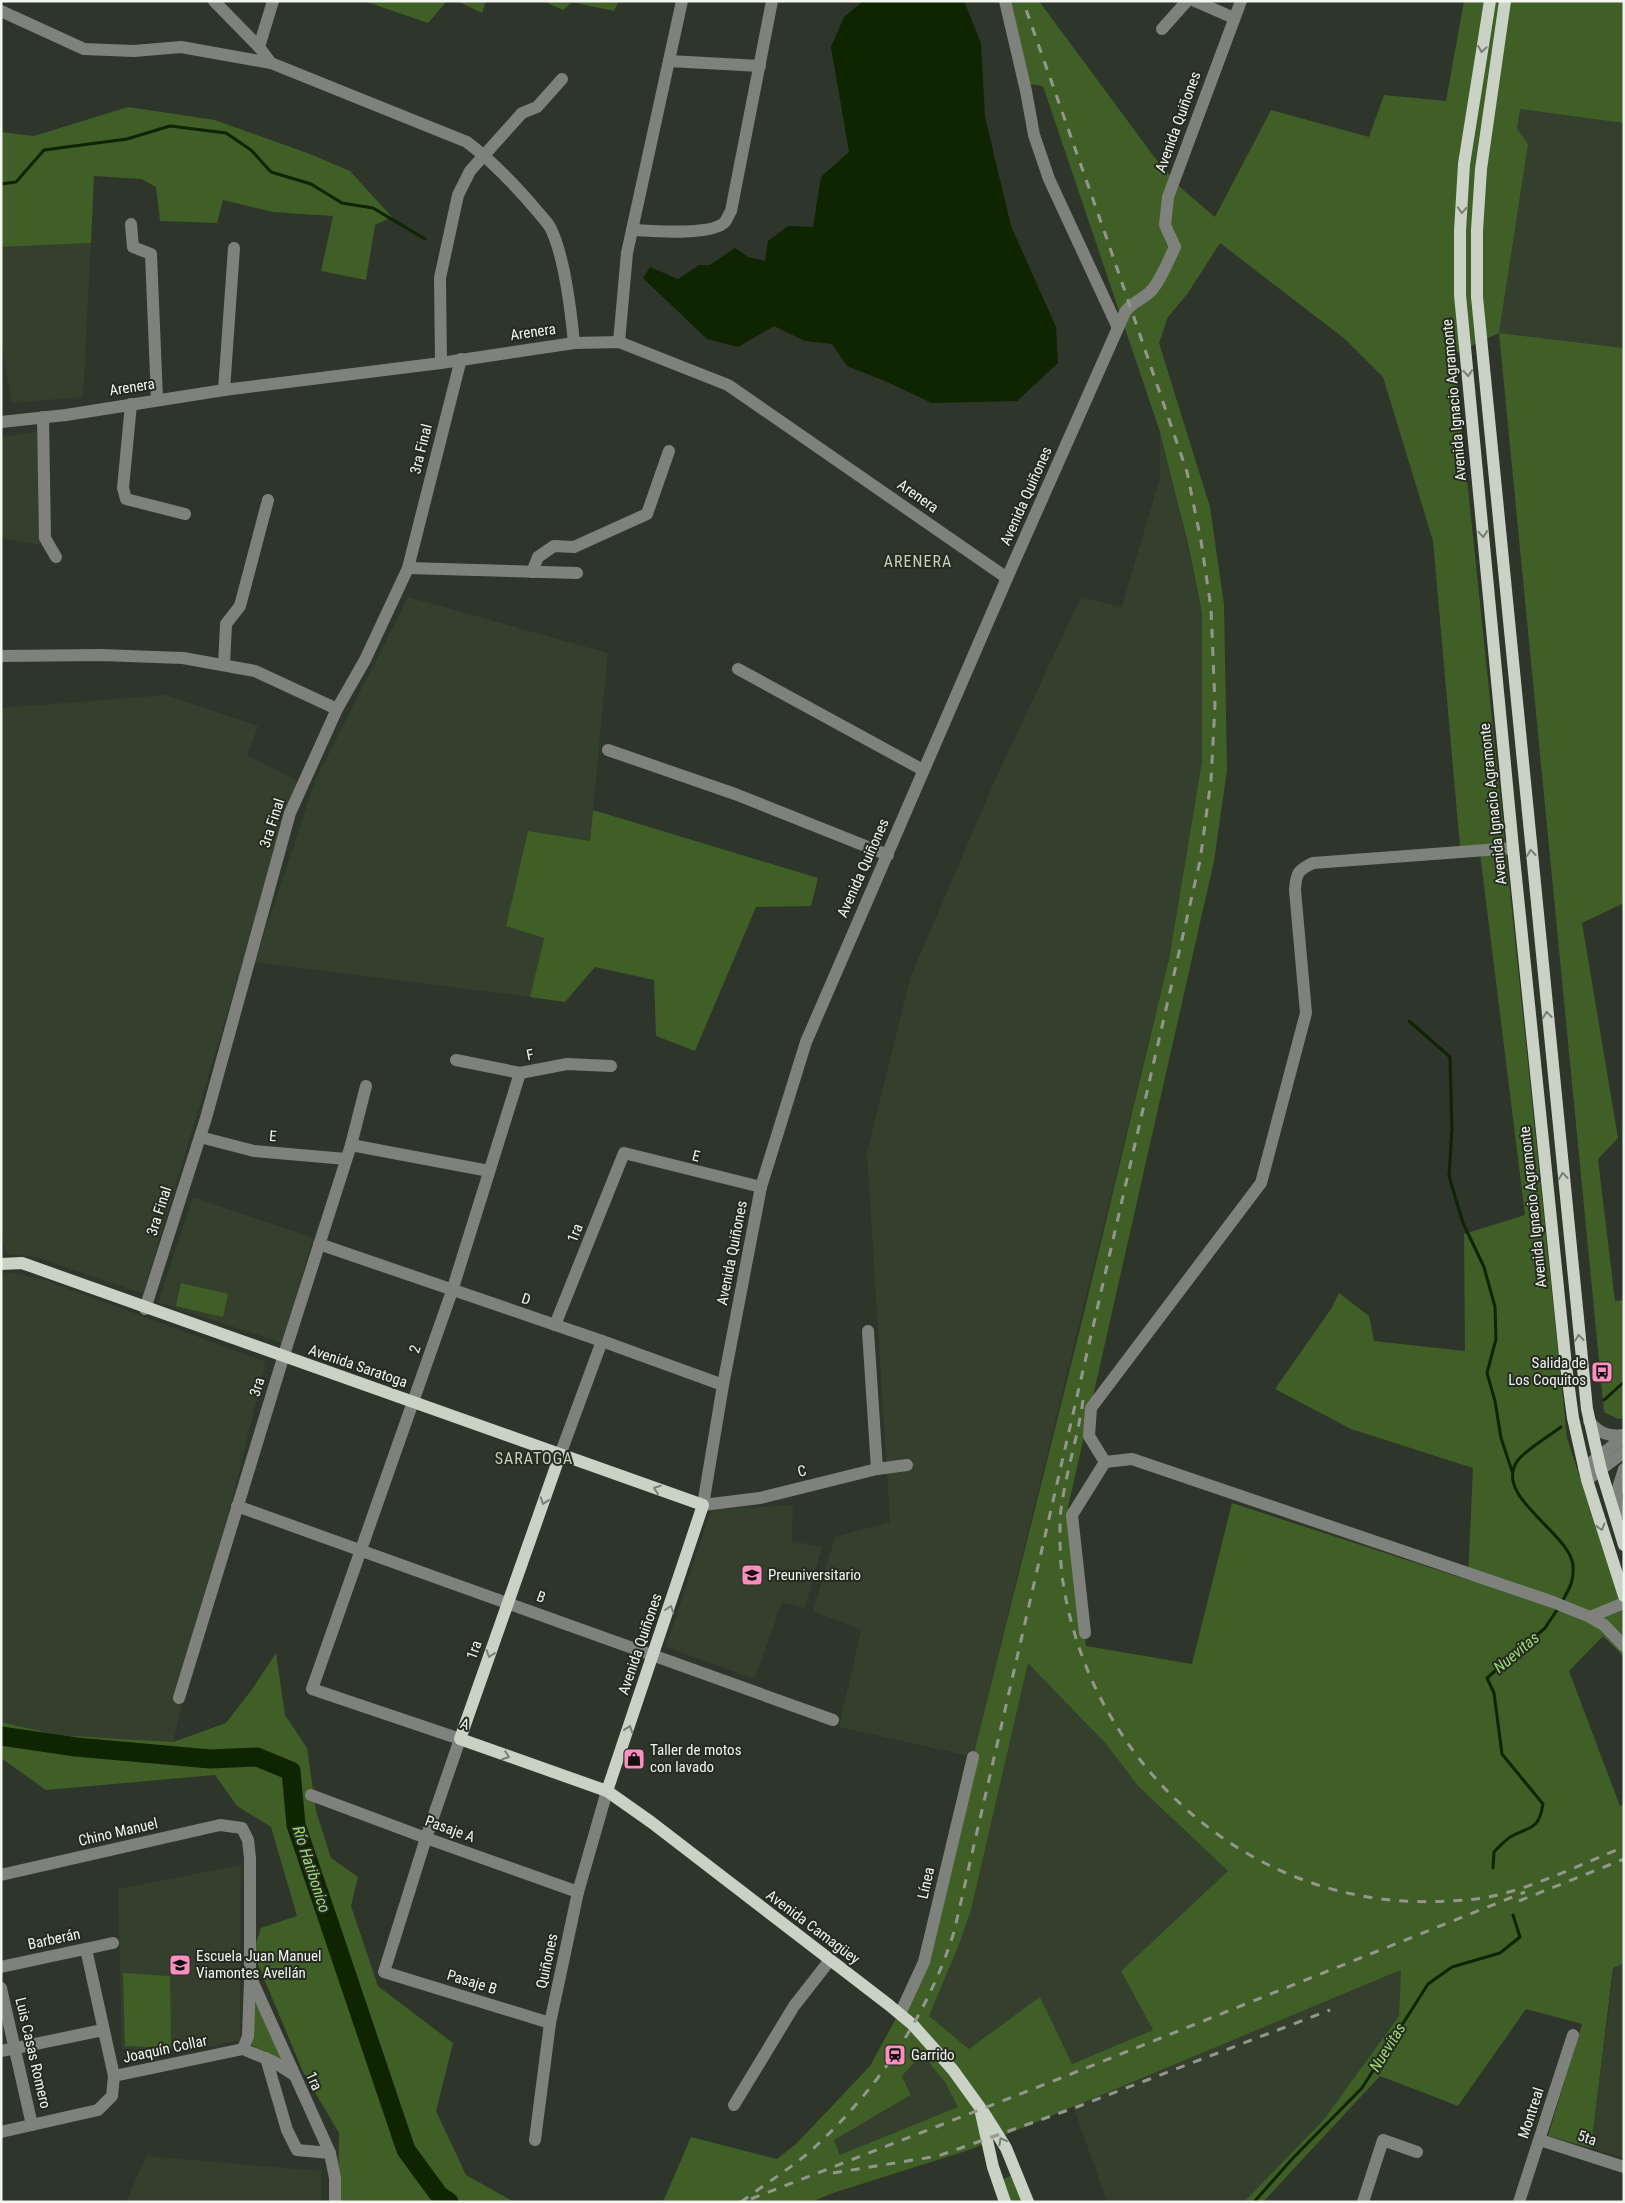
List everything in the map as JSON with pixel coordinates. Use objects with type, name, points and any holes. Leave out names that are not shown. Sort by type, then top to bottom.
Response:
[{"type":"main road","name":"Avenida Ignacio Agramonte","points":[[1490,1],[1464,164],[1460,231],[1460,295],[1513,848],[1566,1366],[1573,1418],[1585,1474],[1624,1596]]},
{"type":"main road","points":[[1505,1],[1481,169],[1477,230],[1477,297],[1583,1375],[1599,1464],[1624,1545]]},
{"type":"main road","name":"Avenida Saratoga","points":[[1,1264],[22,1264],[283,1358],[414,1402],[703,1505]]},
{"type":"main road","name":"1ra","points":[[460,1739],[560,1455]]},
{"type":"main road","name":"Avenida Quiñones","points":[[607,1792],[703,1505]]},
{"type":"main road","name":"A","points":[[460,1739],[607,1792]]},
{"type":"main road","name":"Avenida Camagüey","points":[[607,1792],[651,1822],[913,2025],[953,2070],[998,2134],[1012,2160],[1028,2202]]},
{"type":"main road","name":"Avenida Camagüey","points":[[980,2108],[993,2167],[1005,2202]]},
{"type":"main road","points":[[993,2167],[1012,2160]]},
{"type":"street","points":[[214,1],[260,48],[271,63]]},
{"type":"street","points":[[260,48],[273,1]]},
{"type":"street","points":[[619,342],[627,253],[682,1]]},
{"type":"street","points":[[632,230],[684,232],[718,227],[725,222],[730,211],[772,1]]},
{"type":"street","points":[[1004,1],[1026,91],[1034,135],[1049,179],[1118,328]]},
{"type":"street","points":[[1162,29],[1187,1]]},
{"type":"street","points":[[1195,1],[1234,18]]},
{"type":"street","name":"Avenida Quiñones","points":[[703,1505],[723,1385],[761,1187],[806,1042],[848,940],[888,854],[1006,578],[1118,328],[1130,304],[1141,300],[1153,289],[1175,247],[1165,226],[1168,197],[1240,1]]},
{"type":"street","points":[[1,11],[84,49],[134,52],[181,47],[271,63],[467,142],[484,155],[529,201],[550,226],[559,252],[574,343]]},
{"type":"street","points":[[669,61],[760,66]]},
{"type":"street","points":[[441,363],[440,278],[458,195],[470,171],[484,155],[522,114],[537,107],[562,79]]},
{"type":"street","points":[[131,224],[133,247],[150,254],[158,399]]},
{"type":"street","points":[[224,390],[234,248]]},
{"type":"street","name":"Arenera","points":[[1,422],[224,390],[441,363],[574,343],[619,342],[728,384],[1006,578]]},
{"type":"street","name":"3ra Final","points":[[145,1308],[200,1137],[290,812],[337,709],[365,660],[408,568],[461,360]]},
{"type":"street","points":[[131,404],[123,488],[126,499],[185,514]]},
{"type":"street","points":[[43,417],[45,538],[56,558]]},
{"type":"street","points":[[532,572],[538,557],[554,546],[574,547],[647,514],[669,451]]},
{"type":"street","points":[[224,666],[226,624],[240,606],[268,500]]},
{"type":"street","points":[[408,568],[577,573]]},
{"type":"street","points":[[1,656],[101,655],[183,658],[255,671],[337,709]]},
{"type":"street","points":[[738,669],[923,770]]},
{"type":"street","points":[[608,750],[735,794],[888,854]]},
{"type":"street","points":[[1104,1462],[1089,1436],[1090,1408],[1261,1183],[1306,1013],[1295,890],[1296,878],[1301,868],[1314,863],[1513,848]]},
{"type":"street","name":"F","points":[[456,1060],[520,1073],[567,1064],[611,1066]]},
{"type":"street","name":"2","points":[[312,1689],[452,1291],[520,1073]]},
{"type":"street","name":"3ra","points":[[179,1698],[283,1358],[351,1145],[366,1086]]},
{"type":"street","name":"E","points":[[200,1137],[254,1151],[346,1158]]},
{"type":"street","points":[[351,1145],[489,1171]]},
{"type":"street","name":"E","points":[[624,1153],[692,1172],[761,1187]]},
{"type":"street","name":"1ra","points":[[555,1325],[624,1153]]},
{"type":"street","name":"D","points":[[319,1244],[602,1341],[723,1385]]},
{"type":"street","points":[[868,1331],[877,1470]]},
{"type":"street","name":"1ra","points":[[560,1455],[602,1341]]},
{"type":"street","points":[[1590,1421],[1597,1431],[1605,1435],[1624,1436]]},
{"type":"street","points":[[1599,1464],[1624,1436]]},
{"type":"street","points":[[1585,1474],[1599,1464],[1624,1452]]},
{"type":"street","points":[[1104,1462],[1132,1459],[1553,1602],[1590,1617],[1604,1625],[1624,1646]]},
{"type":"street","points":[[1085,1632],[1072,1515],[1104,1462]]},
{"type":"street","name":"C","points":[[703,1505],[760,1498],[877,1470],[908,1465]]},
{"type":"street","points":[[1617,1523],[1616,1494],[1624,1470]]},
{"type":"street","name":"B","points":[[237,1506],[833,1720]]},
{"type":"street","points":[[1590,1617],[1624,1603]]},
{"type":"street","name":"A","points":[[312,1689],[460,1739]]},
{"type":"street","name":"1ra","points":[[384,1972],[426,1838],[460,1739]]},
{"type":"street","name":"Línea","points":[[900,2014],[924,1962],[973,1757]]},
{"type":"street","name":"Quiñones","points":[[535,2140],[550,2023],[578,1892],[607,1792]]},
{"type":"street","name":"Pasaje A","points":[[311,1795],[578,1892]]},
{"type":"street","name":"Chino Manuel","points":[[1,1875],[220,1825],[242,1828]]},
{"type":"street","name":"1ra","points":[[242,1828],[248,1840],[250,1858],[248,2036],[243,2049]]},
{"type":"street","name":"Barberán","points":[[1,1967],[113,1943]]},
{"type":"street","points":[[86,1949],[114,2076]]},
{"type":"street","points":[[734,2105],[794,2006],[830,1960]]},
{"type":"street","name":"Pasaje B","points":[[384,1972],[550,2023]]},
{"type":"street","name":"1ra","points":[[250,1976],[330,2153],[335,2178],[335,2202]]},
{"type":"street","name":"Luis Casas Romero","points":[[1,1988],[32,2125]]},
{"type":"street","points":[[1,2052],[103,2030]]},
{"type":"street","name":"Montreal","points":[[1519,2202],[1573,2035]]},
{"type":"street","points":[[243,2049],[266,2058],[294,2075]]},
{"type":"street","name":"Joaquín Collar","points":[[1,2132],[98,2110],[112,2096],[114,2076],[243,2049]]},
{"type":"street","points":[[266,2058],[288,2130],[297,2150],[330,2153]]},
{"type":"street","points":[[1363,2202],[1382,2140],[1417,2152]]},
{"type":"street","name":"5ta","points":[[1540,2140],[1624,2167]]},
{"type":"shaded area","points":[[364,1],[447,1],[428,23]]},
{"type":"shaded area","points":[[457,1],[486,1],[482,13]]},
{"type":"shaded area","points":[[543,1],[619,1],[614,11],[572,2],[563,10]]},
{"type":"shaded area","points":[[863,1],[964,1],[981,43],[985,117],[1011,226],[1056,327],[1058,363],[1017,401],[932,403],[847,366],[832,344],[805,341],[774,326],[738,347],[707,339],[643,278],[650,267],[678,279],[699,265],[710,265],[735,248],[748,257],[765,261],[768,241],[788,226],[813,227],[821,177],[849,152],[831,47],[844,17]]},
{"type":"shaded area","points":[[1004,1],[1039,1],[1155,158],[1181,188],[1215,217],[1271,110],[1369,137],[1384,95],[1446,101],[1464,1],[1624,1],[1624,123],[1520,109],[1517,129],[1528,144],[1499,333],[1454,354],[1567,1438],[1624,1613],[1624,1657],[1603,1636],[1569,1671],[1620,1806],[1624,1805],[1624,1963],[1613,1968],[1591,2148],[1548,2136],[1582,2024],[1526,2009],[1458,2106],[1380,2076],[1263,2202],[1244,2202],[1325,2118],[1399,2016],[1401,1970],[969,2150],[833,2193],[811,2202],[663,2202],[691,2137],[777,2159],[797,2143],[870,2066],[925,1965],[973,1757],[1082,1321],[1169,959],[1202,761],[1202,613],[1188,544],[1160,432],[1043,86],[1029,84]],"holes":[[[1220,243],[1345,339],[1383,377],[1433,541],[1460,847],[1479,845],[1525,1215],[1464,1234],[1465,1351],[1374,1341],[1369,1316],[1339,1293],[1331,1309],[1275,1389],[1351,1429],[1473,1468],[1468,1580],[1232,1503],[1192,1664],[1086,1646],[1068,1507],[1214,861],[1227,770],[1224,604],[1210,507],[1159,343],[1168,317],[1188,293]],[[1028,1663],[1106,1744],[1139,1787],[1228,1871],[1121,1971],[1153,2030],[1072,2064],[1040,1997],[969,2049],[929,2016],[958,1947],[971,1910]],[[922,2054],[945,2082],[958,2107],[840,2155],[834,2140],[911,2095],[902,2076]]]},
{"type":"shaded area","points":[[128,107],[215,120],[310,154],[350,171],[392,217],[375,225],[366,280],[321,271],[333,216],[273,212],[223,200],[217,223],[160,221],[156,187],[141,179],[94,176],[91,243],[1,247],[1,132],[34,136]]},
{"type":"shaded area","points":[[1520,108],[1624,123],[1624,348],[1499,333],[1528,144],[1517,129]]},
{"type":"shaded area","points":[[91,243],[83,397],[12,403],[1,344],[1,247]]},
{"type":"shaded area","points":[[1499,333],[1624,348],[1624,903],[1582,923],[1618,1138],[1598,1159],[1615,1301],[1624,1300],[1624,1418],[1618,1419],[1604,1412]]},
{"type":"shaded area","points":[[42,431],[40,545],[1,538],[1,437]]},
{"type":"shaded area","points":[[1160,432],[1168,459],[1202,613],[1202,761],[1169,959],[973,1757],[839,1727],[861,1630],[813,1611],[835,1537],[890,1522],[867,1153],[910,978],[996,778],[1081,597],[1122,607],[1160,477]]},
{"type":"shaded area","points":[[408,597],[608,653],[590,841],[528,831],[506,925],[544,937],[530,997],[255,962],[315,781]]},
{"type":"shaded area","points":[[166,695],[258,726],[247,755],[297,781],[143,1294],[36,1257],[6,1254],[1,1234],[1,708]]},
{"type":"shaded area","points":[[593,810],[818,878],[811,906],[756,907],[695,1051],[656,1036],[654,980],[595,967],[565,1002],[530,997],[544,938],[506,926],[528,831],[590,841]]},
{"type":"shaded area","points":[[193,1197],[313,1238],[282,1343],[158,1302]]},
{"type":"shaded area","points":[[10,1272],[45,1280],[266,1362],[173,1742],[57,1735],[1,1722],[1,1273]]},
{"type":"shaded area","points":[[181,1283],[228,1294],[223,1317],[176,1306]]},
{"type":"shaded area","name":"Preuniversitario","points":[[793,1505],[792,1541],[822,1547],[805,1608],[782,1602],[755,1679],[666,1647],[711,1510]]},
{"type":"shaded area","points":[[276,1653],[285,1715],[307,1748],[316,1811],[331,1858],[358,1877],[351,1906],[378,1986],[453,2043],[436,2111],[466,2175],[514,2202],[338,2202],[339,2133],[303,2072],[253,1952],[261,1928],[297,1916],[271,1827],[237,1806],[215,1775],[46,1790],[1,1758],[1,1722],[57,1735],[173,1742],[226,1723],[253,1688]]},
{"type":"shaded area","points":[[1028,1662],[1106,1744],[1139,1787],[1228,1871],[1121,1971],[1153,2030],[1072,2064],[969,2049],[929,2016],[958,1947],[971,1910]]},
{"type":"shaded area","name":"Escuela Juan Manuel Viamontes Avellán","points":[[241,1865],[240,2040],[191,2051],[122,2049],[118,1889]]},
{"type":"shaded area","points":[[1624,1963],[1624,2158],[1591,2148],[1614,1968]]},
{"type":"shaded area","points":[[1402,1970],[1399,2016],[1325,2118],[1244,2202],[1107,2202],[1073,2106]]},
{"type":"shaded area","points":[[123,1973],[170,1976],[171,2048],[125,2046]]},
{"type":"shaded area","points":[[254,1999],[283,2062],[252,2045]]},
{"type":"shaded area","points":[[922,2054],[945,2082],[959,2107],[841,2156],[834,2140],[911,2095],[902,2076]]},
{"type":"shaded area","points":[[146,2156],[321,2171],[321,2202],[126,2202]]},
{"type":"shaded area","points":[[1010,2176],[1014,2177],[1023,2202],[1010,2202],[1002,2182]]},
{"type":"waterway","points":[[1,184],[16,182],[44,150],[127,139],[170,126],[226,133],[251,150],[271,172],[311,184],[342,203],[373,208],[425,239]]},
{"type":"waterway","points":[[1409,1021],[1450,1057],[1452,1129],[1449,1176],[1463,1223],[1484,1267],[1495,1307],[1496,1339],[1487,1373],[1495,1401],[1501,1438],[1512,1471]]},
{"type":"waterway","name":"Nuevitas","points":[[1604,1400],[1624,1382]]},
{"type":"waterway","name":"Nuevitas","points":[[1561,1427],[1522,1456],[1518,1460],[1513,1474],[1515,1487],[1523,1501],[1569,1553],[1573,1566],[1573,1577],[1562,1602]]},
{"type":"waterway","name":"Nuevitas","points":[[1493,1868],[1494,1852],[1510,1837],[1534,1826],[1539,1818],[1543,1804],[1502,1754],[1494,1693],[1487,1678],[1545,1628],[1559,1607]]},
{"type":"waterway","name":"Río Hatibonico","points":[[1,1736],[76,1747],[210,1759],[257,1757],[291,1771],[296,1825],[406,2150],[439,2195],[449,2202]]},
{"type":"waterway","name":"Nuevitas","points":[[1254,2202],[1293,2158],[1362,2088],[1428,1984],[1452,1967],[1500,1953],[1520,1937],[1513,1915]]},
{"type":"railway","points":[[741,2202],[817,2145],[840,2122],[881,2073],[916,2020],[943,1962],[954,1932],[1200,861],[1211,780],[1215,705],[1211,608],[1201,541],[1187,472],[1023,1]]},
{"type":"railway","points":[[1083,1400],[1063,1495],[1060,1525],[1062,1575],[1076,1638],[1097,1691],[1126,1740],[1161,1785],[1203,1823],[1250,1855],[1301,1879],[1371,1898],[1416,1902],[1476,1899],[1494,1896],[1531,1885],[1624,1847]]},
{"type":"railway","points":[[1519,1901],[1624,1859]]},
{"type":"railway","points":[[751,2199],[1061,2078],[1525,1892]]},
{"type":"railway","points":[[833,2173],[938,2156],[1074,2108],[1330,2010]]},
{"type":"place","name":"Salida de Los Coquitos","points":[[1602,1372]]},
{"type":"place","name":"Preuniversitario","points":[[752,1575]]},
{"type":"place","name":"Taller de motos con lavado","points":[[634,1759]]},
{"type":"place","name":"Escuela Juan Manuel Viamontes Avellán","points":[[180,1965]]},
{"type":"place","name":"Garrido","points":[[895,2055]]},
{"type":"district","name":"ARENERA","points":[[918,561]]},
{"type":"district","name":"SARATOGA","points":[[534,1458]]}]
